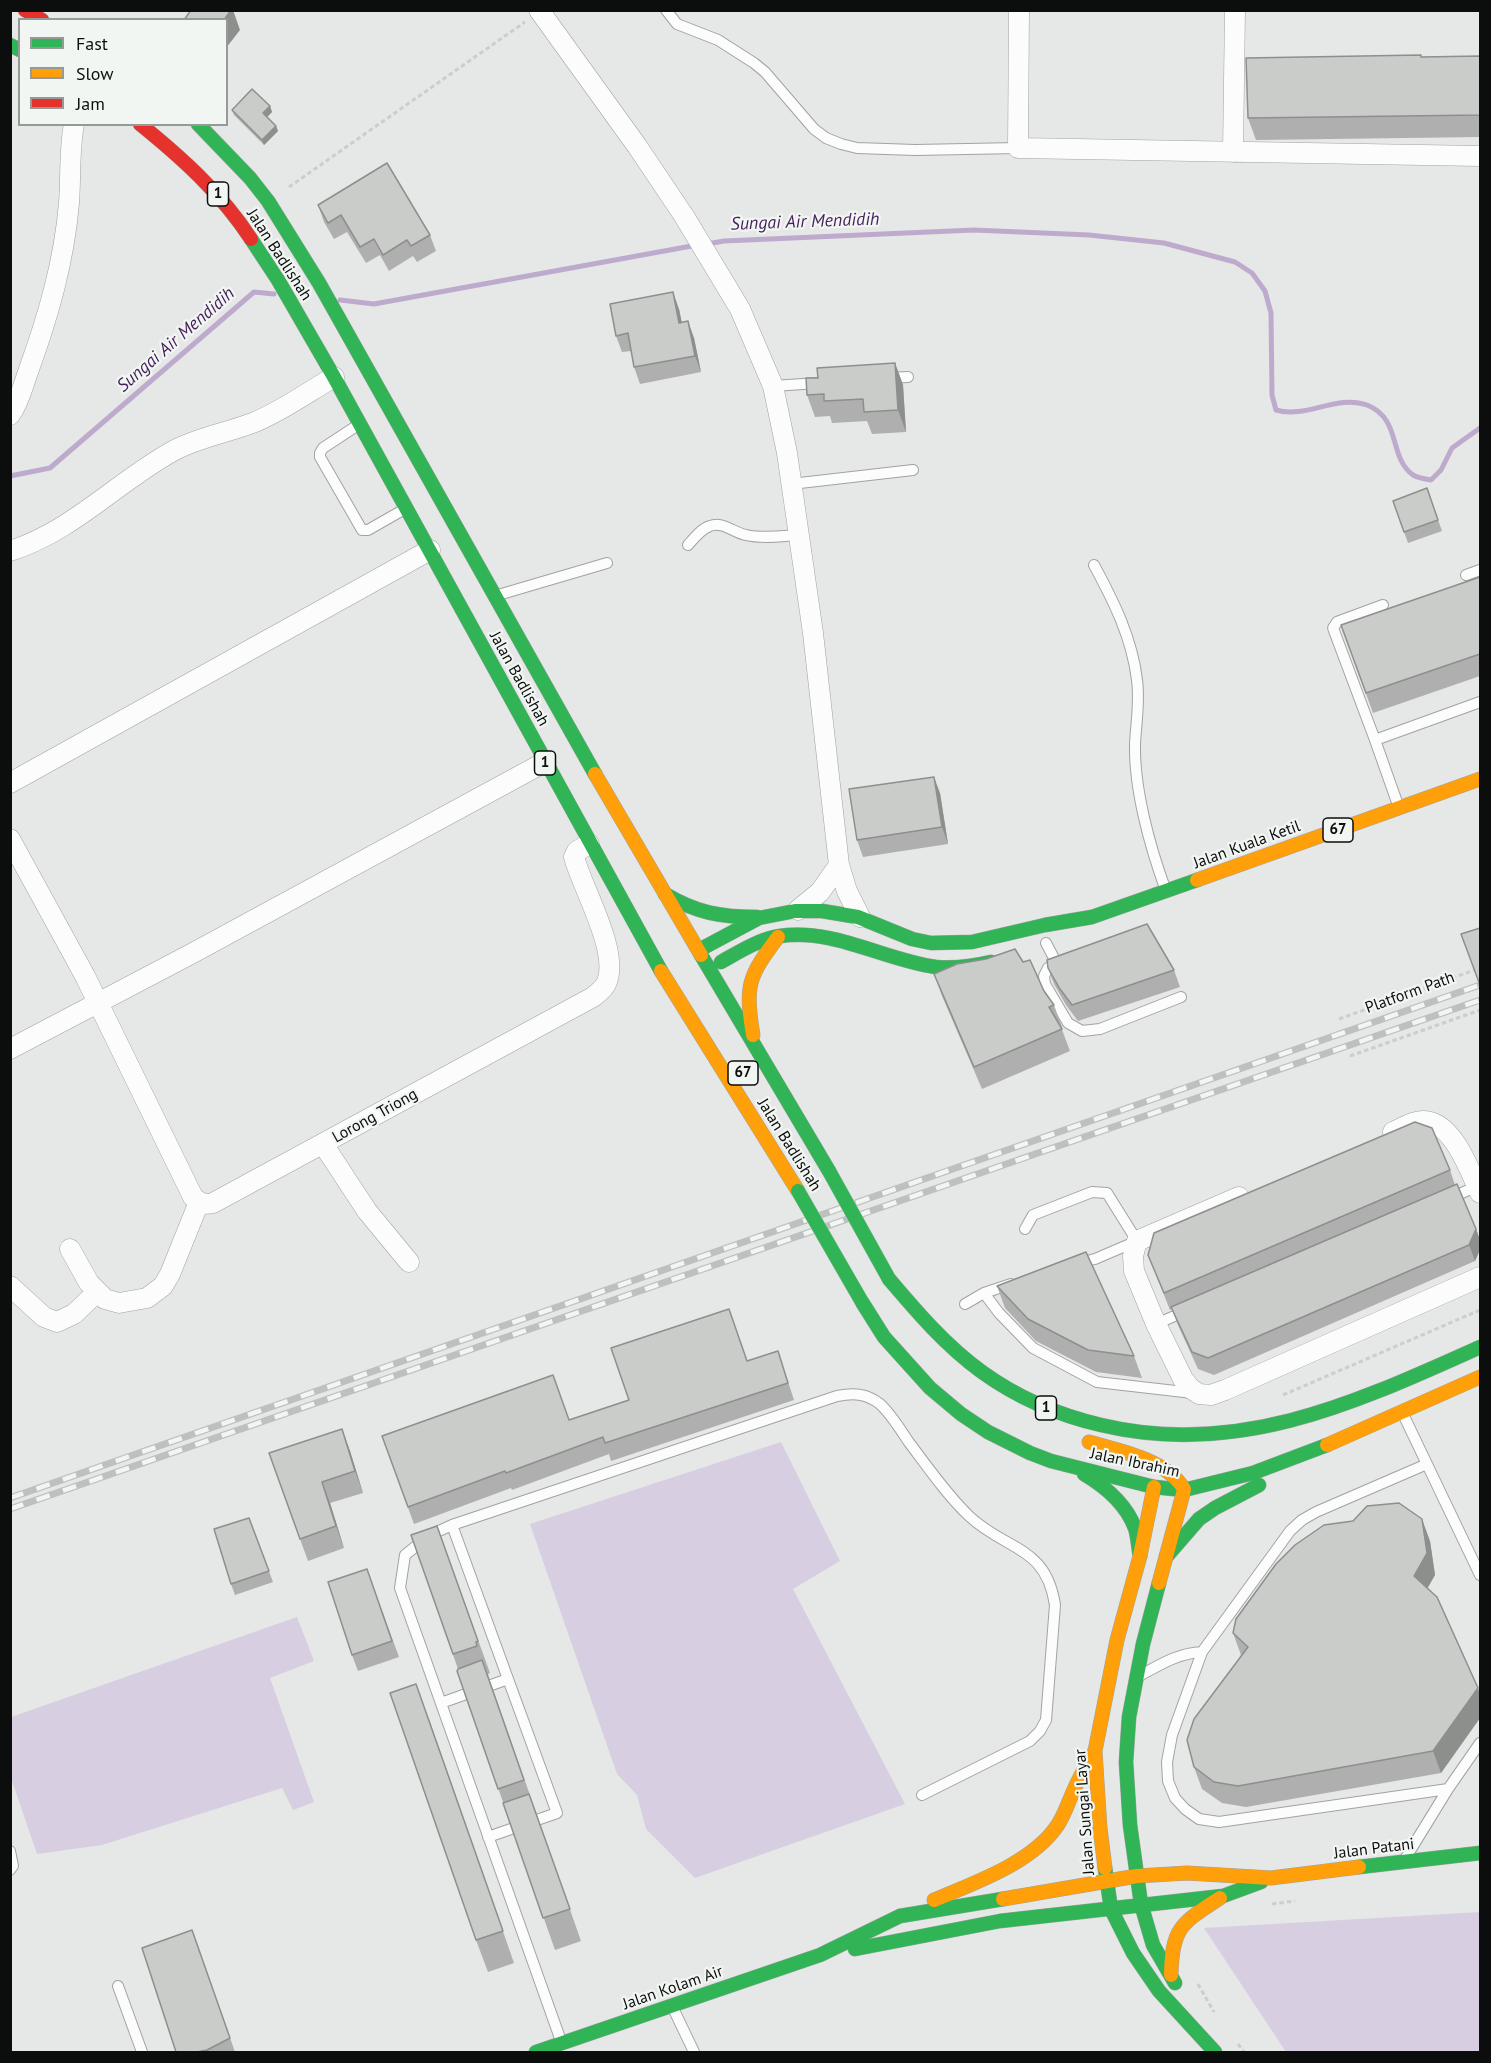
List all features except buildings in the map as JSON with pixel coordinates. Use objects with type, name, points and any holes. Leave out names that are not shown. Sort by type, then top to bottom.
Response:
[{"type":"main road","points":[[25,10],[39,18]]},
{"type":"main road","name":"Jalan Badlishah","points":[[143,126],[176,152],[206,181],[241,224],[278,280],[430,550],[589,844],[691,1021],[795,1185],[862,1302]]},
{"type":"main road","name":"Jalan Badlishah","points":[[200,126],[250,178],[268,201],[319,283],[663,892],[700,965],[755,1048],[829,1171],[889,1279]]},
{"type":"main road","name":"Jalan Kuala Ketil","points":[[700,965],[761,916],[798,910],[840,913],[860,918],[906,937],[931,943],[984,940],[1092,916],[1480,779]]},
{"type":"main road","points":[[565,800],[586,812],[597,826]]},
{"type":"main road","points":[[663,892],[686,907],[707,914],[723,917],[761,916]]},
{"type":"main road","name":"Jalan Kuala Ketil","points":[[1029,949],[1046,943],[1092,916]]},
{"type":"main road","points":[[683,956],[700,965],[778,937],[800,935],[824,936],[847,941],[932,967],[959,968],[986,964],[1003,958]]},
{"type":"main road","points":[[755,1048],[749,1008],[749,987],[756,967],[778,937]]},
{"type":"main road","points":[[785,1142],[793,1162],[795,1185]]},
{"type":"main road","name":"Jalan Ibrahim","points":[[889,1279],[923,1319],[979,1370],[1026,1399],[1062,1414],[1110,1427],[1162,1435],[1194,1436],[1247,1430],[1332,1407],[1409,1378],[1480,1347]]},
{"type":"main road","name":"Jalan Ibrahim","points":[[862,1302],[884,1337],[930,1388],[961,1414],[1010,1444],[1071,1466],[1154,1486],[1184,1490],[1253,1473],[1306,1454],[1480,1377]]},
{"type":"main road","points":[[979,1370],[987,1387],[1006,1404]]},
{"type":"main road","points":[[1287,1435],[1304,1428],[1332,1407]]},
{"type":"main road","points":[[1077,1438],[1129,1452],[1172,1469],[1184,1490]]},
{"type":"main road","points":[[1166,1557],[1198,1519],[1215,1508],[1286,1473],[1306,1454]]},
{"type":"main road","points":[[1071,1466],[1097,1481],[1119,1501],[1135,1528],[1140,1556]]},
{"type":"main road","points":[[1154,1486],[1172,1469]]},
{"type":"main road","name":"Jalan Sungai Layar","points":[[1154,1486],[1140,1556],[1117,1640],[1095,1751],[1100,1828],[1111,1909],[1133,1953],[1159,1991],[1215,2052]]},
{"type":"main road","name":"Jalan Sungai Layar","points":[[1184,1490],[1143,1644],[1129,1717],[1126,1762],[1130,1826],[1141,1904],[1153,1945],[1204,2038]]},
{"type":"main road","points":[[900,1916],[978,1880],[1042,1843],[1058,1825],[1095,1751]]},
{"type":"main road","name":"Jalan Patani","points":[[1107,1881],[1137,1876],[1187,1873],[1271,1878],[1480,1853]]},
{"type":"main road","name":"Jalan Patani","points":[[1111,1909],[1223,1896],[1271,1878]]},
{"type":"main road","name":"Jalan Kolam Air","points":[[536,2052],[820,1955],[900,1916],[1107,1881]]},
{"type":"main road","points":[[1171,1975],[1170,1952],[1178,1931],[1186,1921],[1223,1896]]},
{"type":"main road","name":"Jalan Kolam Air","points":[[820,1955],[1000,1921],[1111,1909]]},
{"type":"street","points":[[1019,10],[1018,148],[1480,156]]},
{"type":"street","points":[[1233,152],[1240,72],[1235,10]]},
{"type":"street","points":[[539,11],[631,137],[684,216],[740,309],[773,386],[780,413],[822,700],[839,865],[847,891],[860,918]]},
{"type":"street","points":[[10,415],[47,321],[55,291],[69,206],[71,139],[74,126]]},
{"type":"street","points":[[10,551],[29,545],[71,522],[170,453],[206,436],[266,417],[334,377]]},
{"type":"street","points":[[10,783],[430,550]]},
{"type":"street","points":[[10,1049],[98,1004],[545,762]]},
{"type":"street","points":[[10,839],[98,1004],[194,1197],[199,1202],[163,1286],[156,1293],[137,1302],[119,1303],[105,1299],[89,1283],[70,1249]]},
{"type":"street","name":"Lorong Triong","points":[[199,1202],[213,1203],[593,998],[605,985],[609,965],[599,921],[574,857],[577,852],[589,844]]},
{"type":"street","points":[[798,910],[820,892],[839,865]]},
{"type":"street","points":[[1377,1139],[1421,1121],[1434,1123],[1455,1142],[1478,1183]]},
{"type":"street","points":[[323,1144],[362,1203],[409,1262]]},
{"type":"street","points":[[1256,1190],[1137,1241],[1133,1256],[1134,1271],[1156,1324],[1183,1379],[1199,1394],[1211,1395],[1225,1390],[1480,1277]]},
{"type":"street","points":[[10,1286],[44,1317],[57,1322],[74,1314],[97,1292]]},
{"type":"lane","points":[[666,10],[677,24],[728,45],[754,63],[771,79],[814,129],[826,138],[841,144],[857,148],[915,150],[1018,148]]},
{"type":"lane","points":[[875,379],[909,377]]},
{"type":"lane","points":[[773,386],[830,382]]},
{"type":"lane","points":[[360,424],[320,453],[342,496],[362,530],[368,530],[406,508]]},
{"type":"lane","points":[[791,484],[913,470]]},
{"type":"lane","points":[[688,545],[699,533],[710,526],[722,525],[736,532],[762,537],[799,535]]},
{"type":"lane","points":[[495,596],[607,563]]},
{"type":"lane","points":[[1094,565],[1114,602],[1130,642],[1137,680],[1139,709],[1135,745],[1137,773],[1154,859],[1166,891]]},
{"type":"lane","points":[[1466,575],[1480,570]]},
{"type":"lane","points":[[1383,605],[1337,622],[1333,628],[1399,808]]},
{"type":"lane","points":[[1375,740],[1480,702]]},
{"type":"lane","points":[[1046,943],[1061,960],[1048,968],[1044,976],[1045,984],[1068,1023],[1082,1031],[1100,1029],[1181,998]]},
{"type":"lane","points":[[1443,1201],[1478,1183]]},
{"type":"lane","points":[[1025,1229],[1033,1215],[1092,1192],[1107,1193],[1137,1241],[1095,1259],[1065,1267]]},
{"type":"lane","points":[[965,1304],[984,1293],[1025,1279]]},
{"type":"lane","points":[[984,1293],[999,1313],[1033,1348],[1098,1382],[1199,1394]]},
{"type":"lane","points":[[1156,1324],[1201,1305]]},
{"type":"lane","points":[[562,2044],[400,1588],[405,1555],[430,1535],[837,1396],[854,1393],[869,1397],[881,1405],[927,1466],[969,1515],[990,1534],[1018,1547],[1031,1557],[1044,1571],[1053,1588],[1055,1605],[1046,1720],[1040,1731],[1030,1741],[922,1795]]},
{"type":"lane","points":[[1402,1412],[1480,1575]]},
{"type":"lane","points":[[1427,1464],[1302,1520],[1290,1531],[1202,1652],[1172,1735],[1167,1762],[1168,1781],[1175,1798],[1185,1809],[1198,1819],[1219,1822],[1448,1789]]},
{"type":"lane","points":[[452,1526],[557,1813],[488,1837]]},
{"type":"lane","points":[[1136,1678],[1175,1657],[1202,1652]]},
{"type":"lane","points":[[441,1703],[508,1679]]},
{"type":"lane","points":[[1403,1861],[1480,1743]]},
{"type":"lane","points":[[10,1851],[13,1866],[10,1870]]},
{"type":"lane","points":[[118,1986],[142,2052]]},
{"type":"lane","points":[[672,2006],[694,2052]]},
{"type":"path","points":[[268,201],[539,11]]},
{"type":"path","name":"Platform Path","points":[[1339,1019],[1480,968]]},
{"type":"path","points":[[1350,1056],[1480,1010]]},
{"type":"path","points":[[1284,1395],[1480,1310]]},
{"type":"path","points":[[1265,1905],[1299,1900]]},
{"type":"path","points":[[1195,1977],[1215,2014]]},
{"type":"path","points":[[1236,2043],[1244,2052]]},
{"type":"shaded area","points":[[781,1442],[840,1561],[793,1589],[905,1804],[695,1878],[646,1829],[637,1795],[617,1774],[530,1524]]},
{"type":"shaded area","points":[[297,1617],[314,1661],[270,1678],[314,1802],[293,1810],[282,1788],[102,1845],[37,1854],[11,1778],[11,1717]]},
{"type":"shaded area","points":[[1480,1912],[1480,2052],[1286,2052],[1204,1928]]},
{"type":"waterway","name":"Sungai Air Mendidih","points":[[707,244],[724,241],[974,230],[1089,235],[1164,243],[1235,262],[1252,273],[1265,291],[1271,313],[1272,395],[1276,410],[1299,411],[1344,402],[1367,405],[1378,411],[1385,419],[1405,467],[1413,475],[1431,480],[1441,470],[1452,448],[1480,428]]},
{"type":"waterway","name":"Sungai Air Mendidih","points":[[340,300],[374,304],[697,245]]},
{"type":"waterway","name":"Sungai Air Mendidih","points":[[10,476],[50,468],[254,292],[274,294]]},
{"type":"railway","points":[[10,1498],[1480,985]]},
{"type":"railway","points":[[10,1509],[1480,1000]]},
{"type":"traffic: fast","points":[[10,45],[18,49]]},
{"type":"traffic: fast","points":[[200,126],[250,178],[268,201],[319,283],[595,774]]},
{"type":"traffic: fast","points":[[251,239],[278,280],[334,377],[661,971]]},
{"type":"traffic: fast","points":[[699,950],[759,918],[795,911],[822,911],[858,917],[912,939],[931,943],[972,942],[1092,917],[1197,880]]},
{"type":"traffic: fast","points":[[665,894],[688,906],[709,913],[757,917]]},
{"type":"traffic: fast","points":[[721,962],[764,940],[800,935],[839,940],[936,967],[964,967],[991,962]]},
{"type":"traffic: fast","points":[[701,955],[829,1171]]},
{"type":"traffic: fast","points":[[829,1171],[889,1279]]},
{"type":"traffic: fast","points":[[798,1191],[862,1302]]},
{"type":"traffic: fast","points":[[889,1279],[944,1340],[982,1372],[1010,1390],[1069,1416],[1101,1425],[1152,1433],[1201,1434],[1249,1429],[1296,1419],[1342,1405],[1480,1347]]},
{"type":"traffic: fast","points":[[862,1302],[884,1337],[930,1388],[961,1414],[988,1432],[1051,1461],[1154,1487],[1184,1490],[1253,1473],[1327,1445]]},
{"type":"traffic: fast","points":[[1084,1474],[1107,1490],[1126,1511],[1135,1528],[1140,1556]]},
{"type":"traffic: fast","points":[[1166,1557],[1199,1519],[1259,1485]]},
{"type":"traffic: fast","points":[[1159,1583],[1143,1644],[1129,1717],[1126,1762],[1130,1825],[1141,1904],[1153,1945],[1175,1983]]},
{"type":"traffic: fast","points":[[1359,1867],[1480,1853]]},
{"type":"traffic: fast","points":[[1105,1868],[1111,1909],[1133,1953],[1159,1991],[1215,2052]]},
{"type":"traffic: fast","points":[[855,1949],[1000,1921],[1223,1896],[1261,1882]]},
{"type":"traffic: fast","points":[[536,2052],[820,1955],[900,1916],[1003,1899]]},
{"type":"traffic: slow","points":[[595,774],[701,955]]},
{"type":"traffic: slow","points":[[1197,880],[1480,779]]},
{"type":"traffic: slow","points":[[753,1035],[749,1004],[751,982],[760,962],[778,937]]},
{"type":"traffic: slow","points":[[661,971],[798,1191]]},
{"type":"traffic: slow","points":[[1327,1445],[1480,1377]]},
{"type":"traffic: slow","points":[[1089,1442],[1154,1463],[1166,1470],[1184,1489]]},
{"type":"traffic: slow","points":[[1105,1868],[1095,1751],[1117,1640],[1140,1556],[1154,1487]]},
{"type":"traffic: slow","points":[[1159,1583],[1184,1490]]},
{"type":"traffic: slow","points":[[934,1900],[1001,1871],[1033,1851],[1046,1839],[1064,1814],[1095,1751]]},
{"type":"traffic: slow","points":[[1003,1899],[1137,1876],[1187,1873],[1271,1878],[1359,1867]]},
{"type":"traffic: slow","points":[[1171,1975],[1174,1946],[1182,1928],[1196,1914],[1220,1898]]},
{"type":"traffic: jam","points":[[25,10],[39,18]]},
{"type":"traffic: jam","points":[[142,126],[214,191],[251,239]]}]
